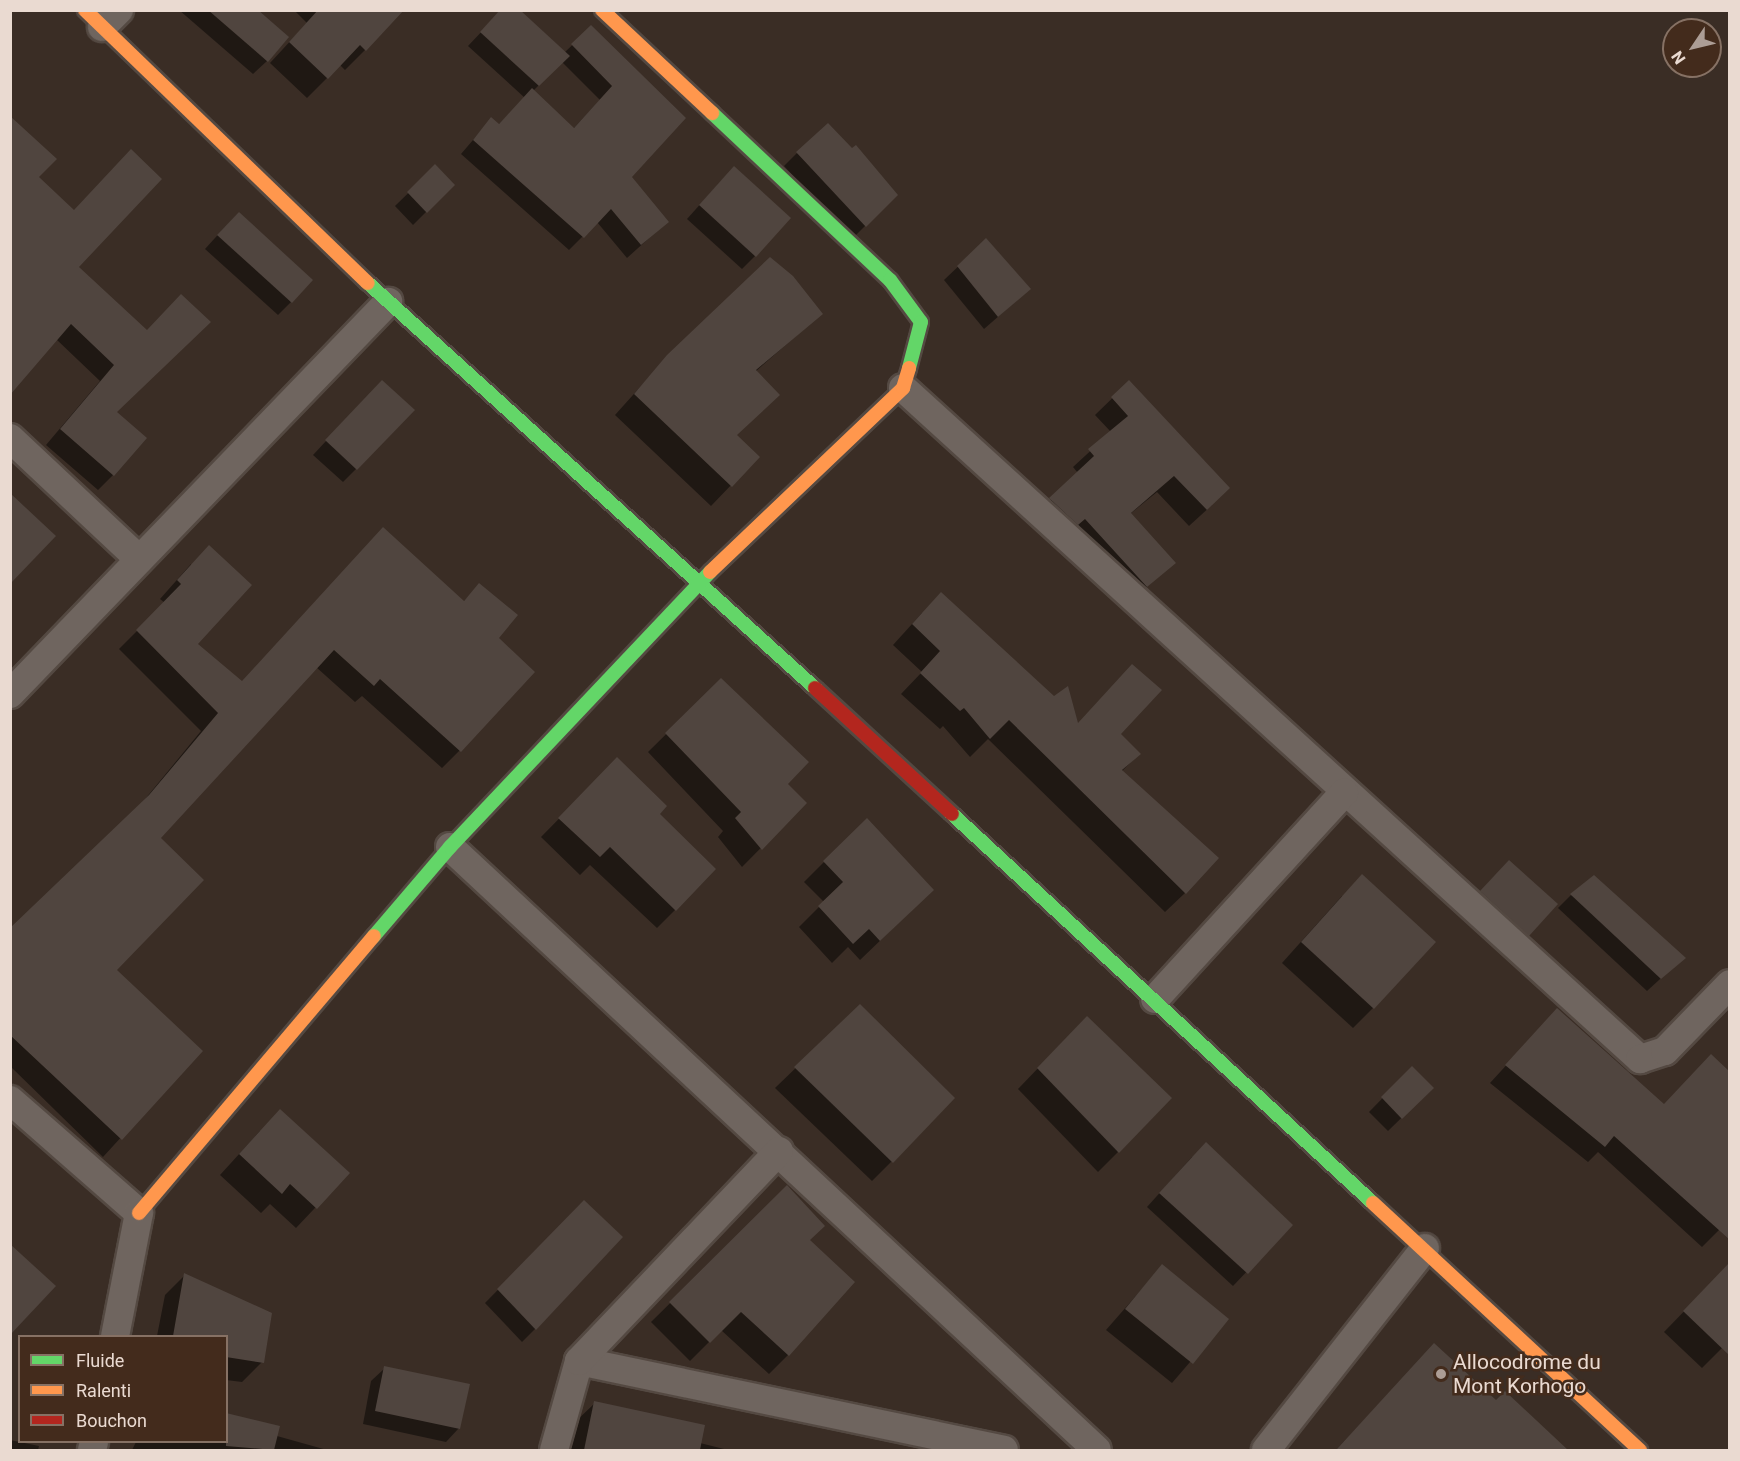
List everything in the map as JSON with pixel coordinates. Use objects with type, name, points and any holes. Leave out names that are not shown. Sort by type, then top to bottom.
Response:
[{"type":"street","points":[[115,1335],[139,1213],[450,847],[700,581],[903,388],[921,322],[890,280],[602,10]]},
{"type":"street","points":[[102,16],[388,302],[700,581],[1425,1248],[1640,1450]]},
{"type":"street","points":[[10,694],[138,558],[388,302]]},
{"type":"street","points":[[903,388],[1344,793],[1640,1059],[1665,1051],[1730,984]]},
{"type":"street","points":[[10,438],[138,558]]},
{"type":"street","points":[[1155,999],[1344,793]]},
{"type":"street","points":[[450,847],[779,1151],[1097,1450]]},
{"type":"street","points":[[10,1100],[139,1213]]},
{"type":"street","points":[[554,1450],[579,1361],[779,1151]]},
{"type":"street","points":[[1266,1450],[1425,1248]]},
{"type":"street","points":[[579,1361],[1004,1450]]},
{"type":"building","points":[[208,10],[258,10],[289,37],[268,62]]},
{"type":"building","points":[[318,10],[404,10],[366,51],[360,45],[328,79],[289,42]]},
{"type":"building","points":[[500,10],[520,10],[570,56],[539,86],[480,32]]},
{"type":"building","points":[[591,25],[686,118],[632,177],[669,222],[641,245],[611,209],[584,238],[473,140],[491,117],[499,124],[532,88],[574,128],[612,86],[571,44]]},
{"type":"building","points":[[10,116],[57,159],[39,177],[74,210],[131,149],[162,179],[79,267],[147,330],[181,294],[211,322],[117,412],[147,438],[114,476],[60,429],[114,365],[71,324],[10,395]]},
{"type":"building","points":[[828,123],[852,148],[856,145],[898,195],[866,227],[796,152]]},
{"type":"building","points":[[435,164],[455,185],[427,213],[407,192]]},
{"type":"building","points":[[734,166],[791,218],[756,257],[699,205]]},
{"type":"building","points":[[239,212],[313,280],[292,303],[217,235]]},
{"type":"building","points":[[986,238],[1031,289],[998,317],[957,266]]},
{"type":"building","points":[[770,257],[793,276],[823,314],[756,370],[780,395],[737,435],[760,457],[732,487],[634,394],[667,355]]},
{"type":"building","points":[[382,380],[415,410],[357,470],[325,440]]},
{"type":"building","points":[[1129,380],[1230,488],[1207,510],[1174,476],[1131,513],[1176,563],[1147,587],[1085,519],[1078,525],[1049,498],[1094,456],[1088,449],[1128,416],[1111,397]]},
{"type":"building","points":[[10,493],[56,536],[10,584]]},
{"type":"building","points":[[383,527],[464,601],[479,583],[518,615],[499,638],[535,672],[461,752],[380,679],[374,686],[334,650],[161,838],[204,880],[117,970],[203,1051],[122,1140],[10,1035],[10,928],[149,795],[218,713],[136,630],[181,584],[177,580],[209,545],[252,585],[198,644],[242,681]]},
{"type":"building","points":[[941,592],[1054,696],[1068,686],[1078,723],[1132,664],[1162,690],[1121,734],[1141,754],[1122,770],[1219,858],[1186,894],[1009,720],[990,739],[964,708],[960,711],[920,673],[940,651],[912,624]]},
{"type":"building","points":[[721,678],[809,762],[788,784],[807,803],[762,850],[735,818],[741,812],[665,733]]},
{"type":"building","points":[[617,757],[667,806],[660,814],[716,869],[676,911],[610,847],[600,857],[558,818]]},
{"type":"building","points":[[867,818],[934,890],[880,941],[869,929],[853,944],[818,906],[843,882],[823,861]]},
{"type":"building","points":[[1509,860],[1558,904],[1529,936],[1480,891]]},
{"type":"building","points":[[1362,874],[1436,942],[1374,1009],[1301,942]]},
{"type":"building","points":[[1594,875],[1686,958],[1661,979],[1570,894]]},
{"type":"building","points":[[860,1004],[955,1098],[893,1163],[794,1067]]},
{"type":"building","points":[[1557,1008],[1664,1104],[1711,1054],[1730,1072],[1730,1240],[1614,1136],[1605,1147],[1505,1065]]},
{"type":"building","points":[[1087,1016],[1172,1098],[1119,1153],[1037,1068]]},
{"type":"building","points":[[1412,1066],[1434,1088],[1402,1119],[1381,1097]]},
{"type":"building","points":[[280,1109],[350,1173],[317,1209],[290,1184],[282,1194],[239,1154]]},
{"type":"building","points":[[1206,1142],[1293,1225],[1248,1274],[1159,1193]]},
{"type":"building","points":[[787,1185],[825,1226],[810,1240],[855,1282],[789,1356],[741,1312],[710,1343],[669,1302]]},
{"type":"building","points":[[584,1200],[623,1237],[536,1330],[497,1289]]},
{"type":"building","points":[[10,1244],[56,1286],[10,1335]]},
{"type":"building","points":[[1730,1262],[1730,1356],[1683,1311]]},
{"type":"building","points":[[1162,1264],[1229,1319],[1193,1364],[1125,1309]]},
{"type":"building","points":[[184,1273],[272,1313],[264,1363],[228,1357],[228,1335],[173,1335]]},
{"type":"building","points":[[1434,1343],[1496,1400],[1505,1391],[1568,1450],[1336,1450]]},
{"type":"building","points":[[384,1366],[470,1384],[460,1429],[375,1411]]},
{"type":"building","points":[[594,1401],[705,1425],[700,1450],[584,1450]]},
{"type":"building","points":[[228,1413],[280,1426],[274,1450],[226,1446],[228,1443]]},
{"type":"traffic: fast","points":[[712,113],[890,280],[921,322],[909,368]]},
{"type":"traffic: fast","points":[[368,283],[815,688]]},
{"type":"traffic: fast","points":[[374,936],[450,847],[710,572]]},
{"type":"traffic: fast","points":[[952,814],[1373,1203]]},
{"type":"traffic: slow","points":[[85,10],[368,283]]},
{"type":"traffic: slow","points":[[602,10],[712,113]]},
{"type":"traffic: slow","points":[[710,572],[903,388],[909,368]]},
{"type":"traffic: slow","points":[[139,1213],[374,936]]},
{"type":"traffic: slow","points":[[1373,1203],[1640,1450]]},
{"type":"traffic: jam","points":[[815,688],[952,814]]},
{"type":"place","name":"Allocodrome du Mont Korhogo","points":[[1441,1374]]}]
